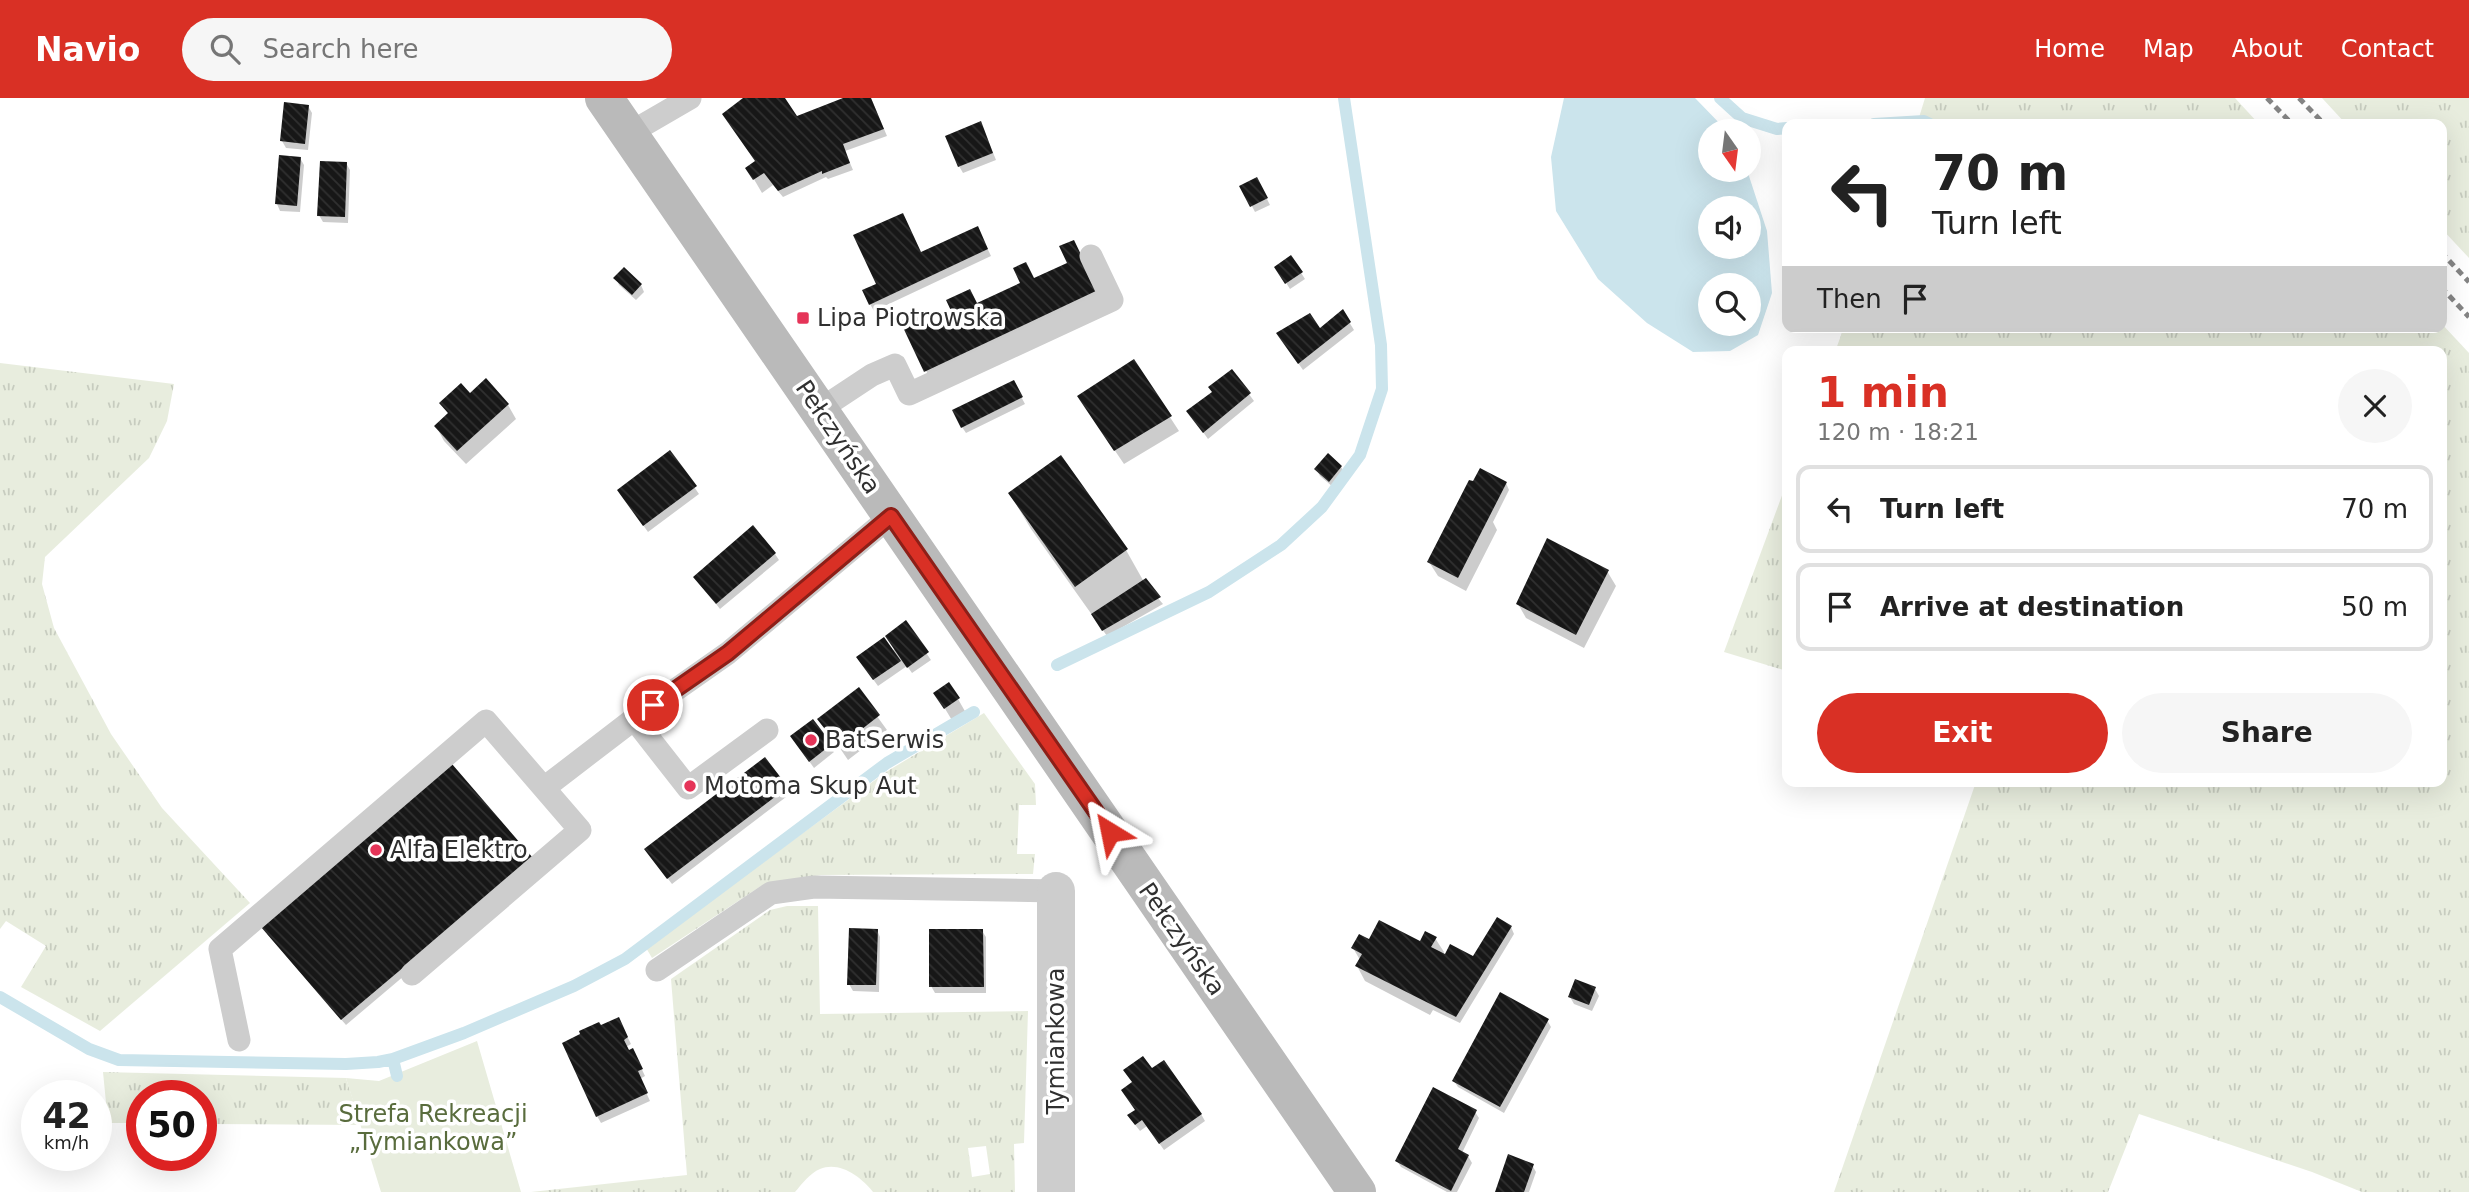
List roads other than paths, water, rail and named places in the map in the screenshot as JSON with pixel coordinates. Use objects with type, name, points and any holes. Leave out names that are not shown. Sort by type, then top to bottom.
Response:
[{"type":"main road","name":"Pełczyńska","points":[[604,98],[1357,1192]]},
{"type":"street","name":"Tymiankowa","points":[[1056,891],[1056,1192]]},
{"type":"lane","points":[[628,134],[690,98]]},
{"type":"lane","points":[[819,410],[872,375],[895,365],[909,394],[1112,300],[1091,256]]},
{"type":"lane","points":[[544,788],[634,719],[728,653],[891,516]]},
{"type":"lane","points":[[634,719],[688,788],[767,730]]},
{"type":"lane","points":[[239,1040],[220,949],[486,721],[580,831],[412,974]]},
{"type":"lane","points":[[657,970],[771,892],[784,889],[814,887],[1056,891]]},
{"type":"water","points":[[1564,98],[1695,98],[1715,119],[1698,119],[1698,182],[1751,182],[1756,196],[1698,196],[1698,259],[1761,259],[1761,213],[1767,231],[1772,293],[1761,326],[1761,273],[1698,273],[1698,336],[1756,336],[1730,351],[1693,352],[1647,323],[1598,279],[1556,211],[1551,157]]},
{"type":"waterway","points":[[1057,665],[1209,592],[1281,545],[1322,507],[1360,455],[1382,389],[1381,345],[1344,98]]},
{"type":"waterway","points":[[1720,98],[1742,118],[1782,128]]},
{"type":"waterway","points":[[0,997],[89,1049],[119,1060],[346,1064],[393,1059],[464,1033],[574,986],[625,959],[887,763],[974,712]]},
{"type":"waterway","points":[[393,1059],[397,1076]]},
{"type":"railway","points":[[2267,98],[2287,119]]},
{"type":"railway","points":[[2299,98],[2319,119]]},
{"type":"railway","points":[[2447,258],[2469,282]]},
{"type":"railway","points":[[2447,293],[2469,317]]},
{"type":"place","name":"Lipa Piotrowska","points":[[803,318]]},
{"type":"place","name":"BatSerwis","points":[[811,740]]},
{"type":"place","name":"Motoma Skup Aut","points":[[690,786]]},
{"type":"place","name":"Alfa Elektro","points":[[376,850]]},
{"type":"park label","name":"Strefa Rekreacji „Tymiankowa”","points":[[433,1128]]}]
